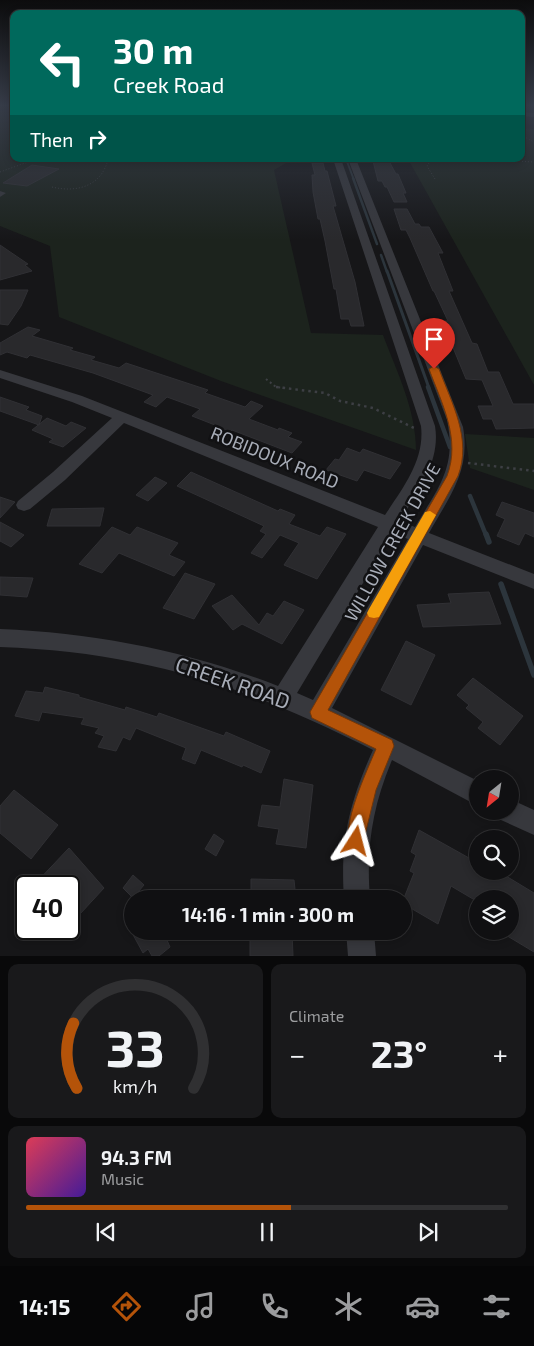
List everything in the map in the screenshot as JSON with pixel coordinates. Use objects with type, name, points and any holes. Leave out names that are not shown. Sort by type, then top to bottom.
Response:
[{"type":"street","name":"WILLOW CREEK DRIVE","points":[[283,697],[422,470],[430,439],[428,426],[338,162]]},
{"type":"street","name":"WILLOW CREEK DRIVE","points":[[318,712],[453,476],[458,458],[458,437],[454,420],[353,162]]},
{"type":"street","points":[[368,251],[388,250]]},
{"type":"street","name":"ROBIDOUX ROAD","points":[[0,374],[77,399],[534,582]]},
{"type":"street","points":[[24,505],[59,476],[122,417]]},
{"type":"street","name":"CREEK ROAD","points":[[0,638],[85,644],[148,655],[220,675],[283,697],[318,712],[469,789]]},
{"type":"street","points":[[356,890],[354,859],[358,823],[367,790],[386,746]]},
{"type":"street","points":[[519,816],[534,823]]},
{"type":"street","points":[[361,940],[362,956]]},
{"type":"path","points":[[0,172],[35,162]]},
{"type":"path","points":[[52,187],[67,190],[92,185],[108,168],[108,162]]},
{"type":"path","points":[[432,162],[427,166],[435,179]]},
{"type":"path","points":[[499,162],[534,162]]},
{"type":"path","points":[[266,379],[276,387],[294,391],[325,393],[340,401],[372,408],[419,429]]},
{"type":"path","points":[[458,458],[475,465],[534,471]]},
{"type":"shaded area","points":[[0,151],[10,151],[10,162],[288,162],[274,170],[311,333],[383,335],[400,377],[409,406],[413,420],[416,450],[221,381],[59,317],[50,246],[0,226]]},
{"type":"shaded area","points":[[525,151],[534,151],[534,385],[410,162],[525,162]]},
{"type":"shaded area","points":[[465,434],[534,438],[534,490],[470,468]]},
{"type":"building","points":[[373,162],[390,162],[396,174],[398,174],[406,193],[403,193],[407,202],[394,202],[387,187],[385,187],[382,181],[378,181]]},
{"type":"building","points":[[312,163],[323,163],[325,171],[327,171],[336,206],[333,206],[355,282],[364,326],[351,326],[349,319],[341,319],[320,219],[318,219],[313,192],[312,175],[315,175]]},
{"type":"building","points":[[32,165],[59,169],[27,186],[3,183]]},
{"type":"building","points":[[394,209],[407,209],[415,224],[419,224],[421,227],[429,227],[443,253],[438,253],[453,291],[449,291],[472,343],[477,344],[488,372],[499,372],[513,404],[534,404],[534,428],[496,429],[492,419],[483,419],[478,406],[493,406],[482,380],[466,379],[442,321],[448,321],[406,230],[401,230]]},
{"type":"building","points":[[0,245],[28,264],[25,265],[32,271],[0,280]]},
{"type":"building","points":[[0,290],[28,290],[21,306],[8,325],[0,324]]},
{"type":"building","points":[[28,327],[40,330],[32,336],[73,348],[70,350],[95,357],[91,360],[119,368],[126,363],[208,390],[205,393],[245,407],[251,401],[263,406],[249,419],[292,433],[288,437],[302,442],[292,453],[232,430],[228,434],[217,430],[220,427],[192,416],[200,409],[167,397],[156,407],[144,402],[153,395],[93,373],[30,355],[27,358],[7,352],[0,355],[0,343]]},
{"type":"building","points":[[0,397],[29,407],[26,410],[42,416],[39,425],[0,411]]},
{"type":"building","points":[[47,418],[66,426],[71,422],[86,428],[63,447],[49,442],[53,439],[32,430]]},
{"type":"building","points":[[347,448],[360,453],[363,449],[401,463],[390,479],[364,470],[357,481],[326,470],[335,459],[339,460]]},
{"type":"building","points":[[191,472],[278,511],[280,509],[295,515],[289,524],[320,536],[327,527],[346,534],[317,579],[284,565],[299,543],[280,535],[262,558],[251,553],[266,534],[260,531],[264,526],[177,486]]},
{"type":"building","points":[[155,477],[167,483],[148,501],[136,495]]},
{"type":"building","points":[[0,497],[15,502],[0,518]]},
{"type":"building","points":[[502,502],[534,513],[534,537],[525,533],[519,545],[497,536],[505,519],[496,515]]},
{"type":"building","points":[[104,508],[100,526],[47,526],[52,509]]},
{"type":"building","points":[[0,522],[24,535],[11,547],[0,541]]},
{"type":"building","points":[[112,527],[130,535],[137,527],[178,543],[169,555],[185,562],[174,576],[119,553],[102,573],[79,564]]},
{"type":"building","points":[[185,573],[215,584],[194,619],[163,608]]},
{"type":"building","points":[[0,577],[33,578],[27,597],[0,595]]},
{"type":"building","points":[[489,592],[501,624],[423,627],[417,605],[451,603],[448,594]]},
{"type":"building","points":[[232,595],[259,625],[267,613],[273,616],[284,601],[304,610],[282,644],[242,624],[233,630],[212,606]]},
{"type":"building","points":[[406,641],[435,655],[411,705],[381,690]]},
{"type":"building","points":[[473,678],[523,716],[500,745],[478,728],[483,722],[466,708],[469,705],[457,695]]},
{"type":"building","points":[[45,687],[79,695],[79,697],[125,710],[126,707],[157,717],[159,713],[224,736],[226,732],[270,751],[261,773],[201,750],[195,764],[182,759],[186,748],[136,728],[130,740],[123,737],[116,751],[98,747],[104,736],[95,733],[99,728],[81,724],[84,718],[42,712],[39,721],[15,716],[26,691],[43,693]]},
{"type":"building","points":[[284,779],[313,785],[306,848],[276,844],[279,829],[258,826],[262,805],[280,807]]},
{"type":"building","points":[[14,790],[58,825],[31,859],[0,833],[0,806]]},
{"type":"building","points":[[419,830],[469,858],[469,880],[513,880],[534,893],[534,952],[514,940],[519,940],[519,890],[469,890],[469,897],[451,886],[438,924],[412,909],[412,890],[407,890],[414,873],[410,871],[416,855],[411,852]]},
{"type":"building","points":[[214,834],[224,841],[216,856],[205,849]]},
{"type":"building","points":[[69,848],[104,888],[80,914],[80,875],[43,875]]},
{"type":"building","points":[[133,875],[144,885],[140,890],[125,890],[123,888]]},
{"type":"building","points":[[251,879],[294,880],[295,890],[251,890]]},
{"type":"building","points":[[136,940],[167,940],[170,947],[159,956],[152,956],[148,949],[143,953]]},
{"type":"building","points":[[250,940],[292,940],[293,956],[250,956]]},
{"type":"waterway","points":[[347,162],[354,180]]},
{"type":"waterway","points":[[353,178],[377,244]]},
{"type":"waterway","points":[[381,255],[387,272]]},
{"type":"waterway","points":[[387,271],[429,388]]},
{"type":"waterway","points":[[428,387],[450,447]]},
{"type":"waterway","points":[[470,496],[486,535]]},
{"type":"waterway","points":[[486,534],[489,542]]},
{"type":"waterway","points":[[501,584],[534,675]]},
{"type":"slow traffic","points":[[374,613],[430,515]]},
{"type":"route","points":[[356,841],[358,823],[367,790],[386,746],[318,712],[453,476],[457,464],[458,437],[454,420],[434,369]]}]
